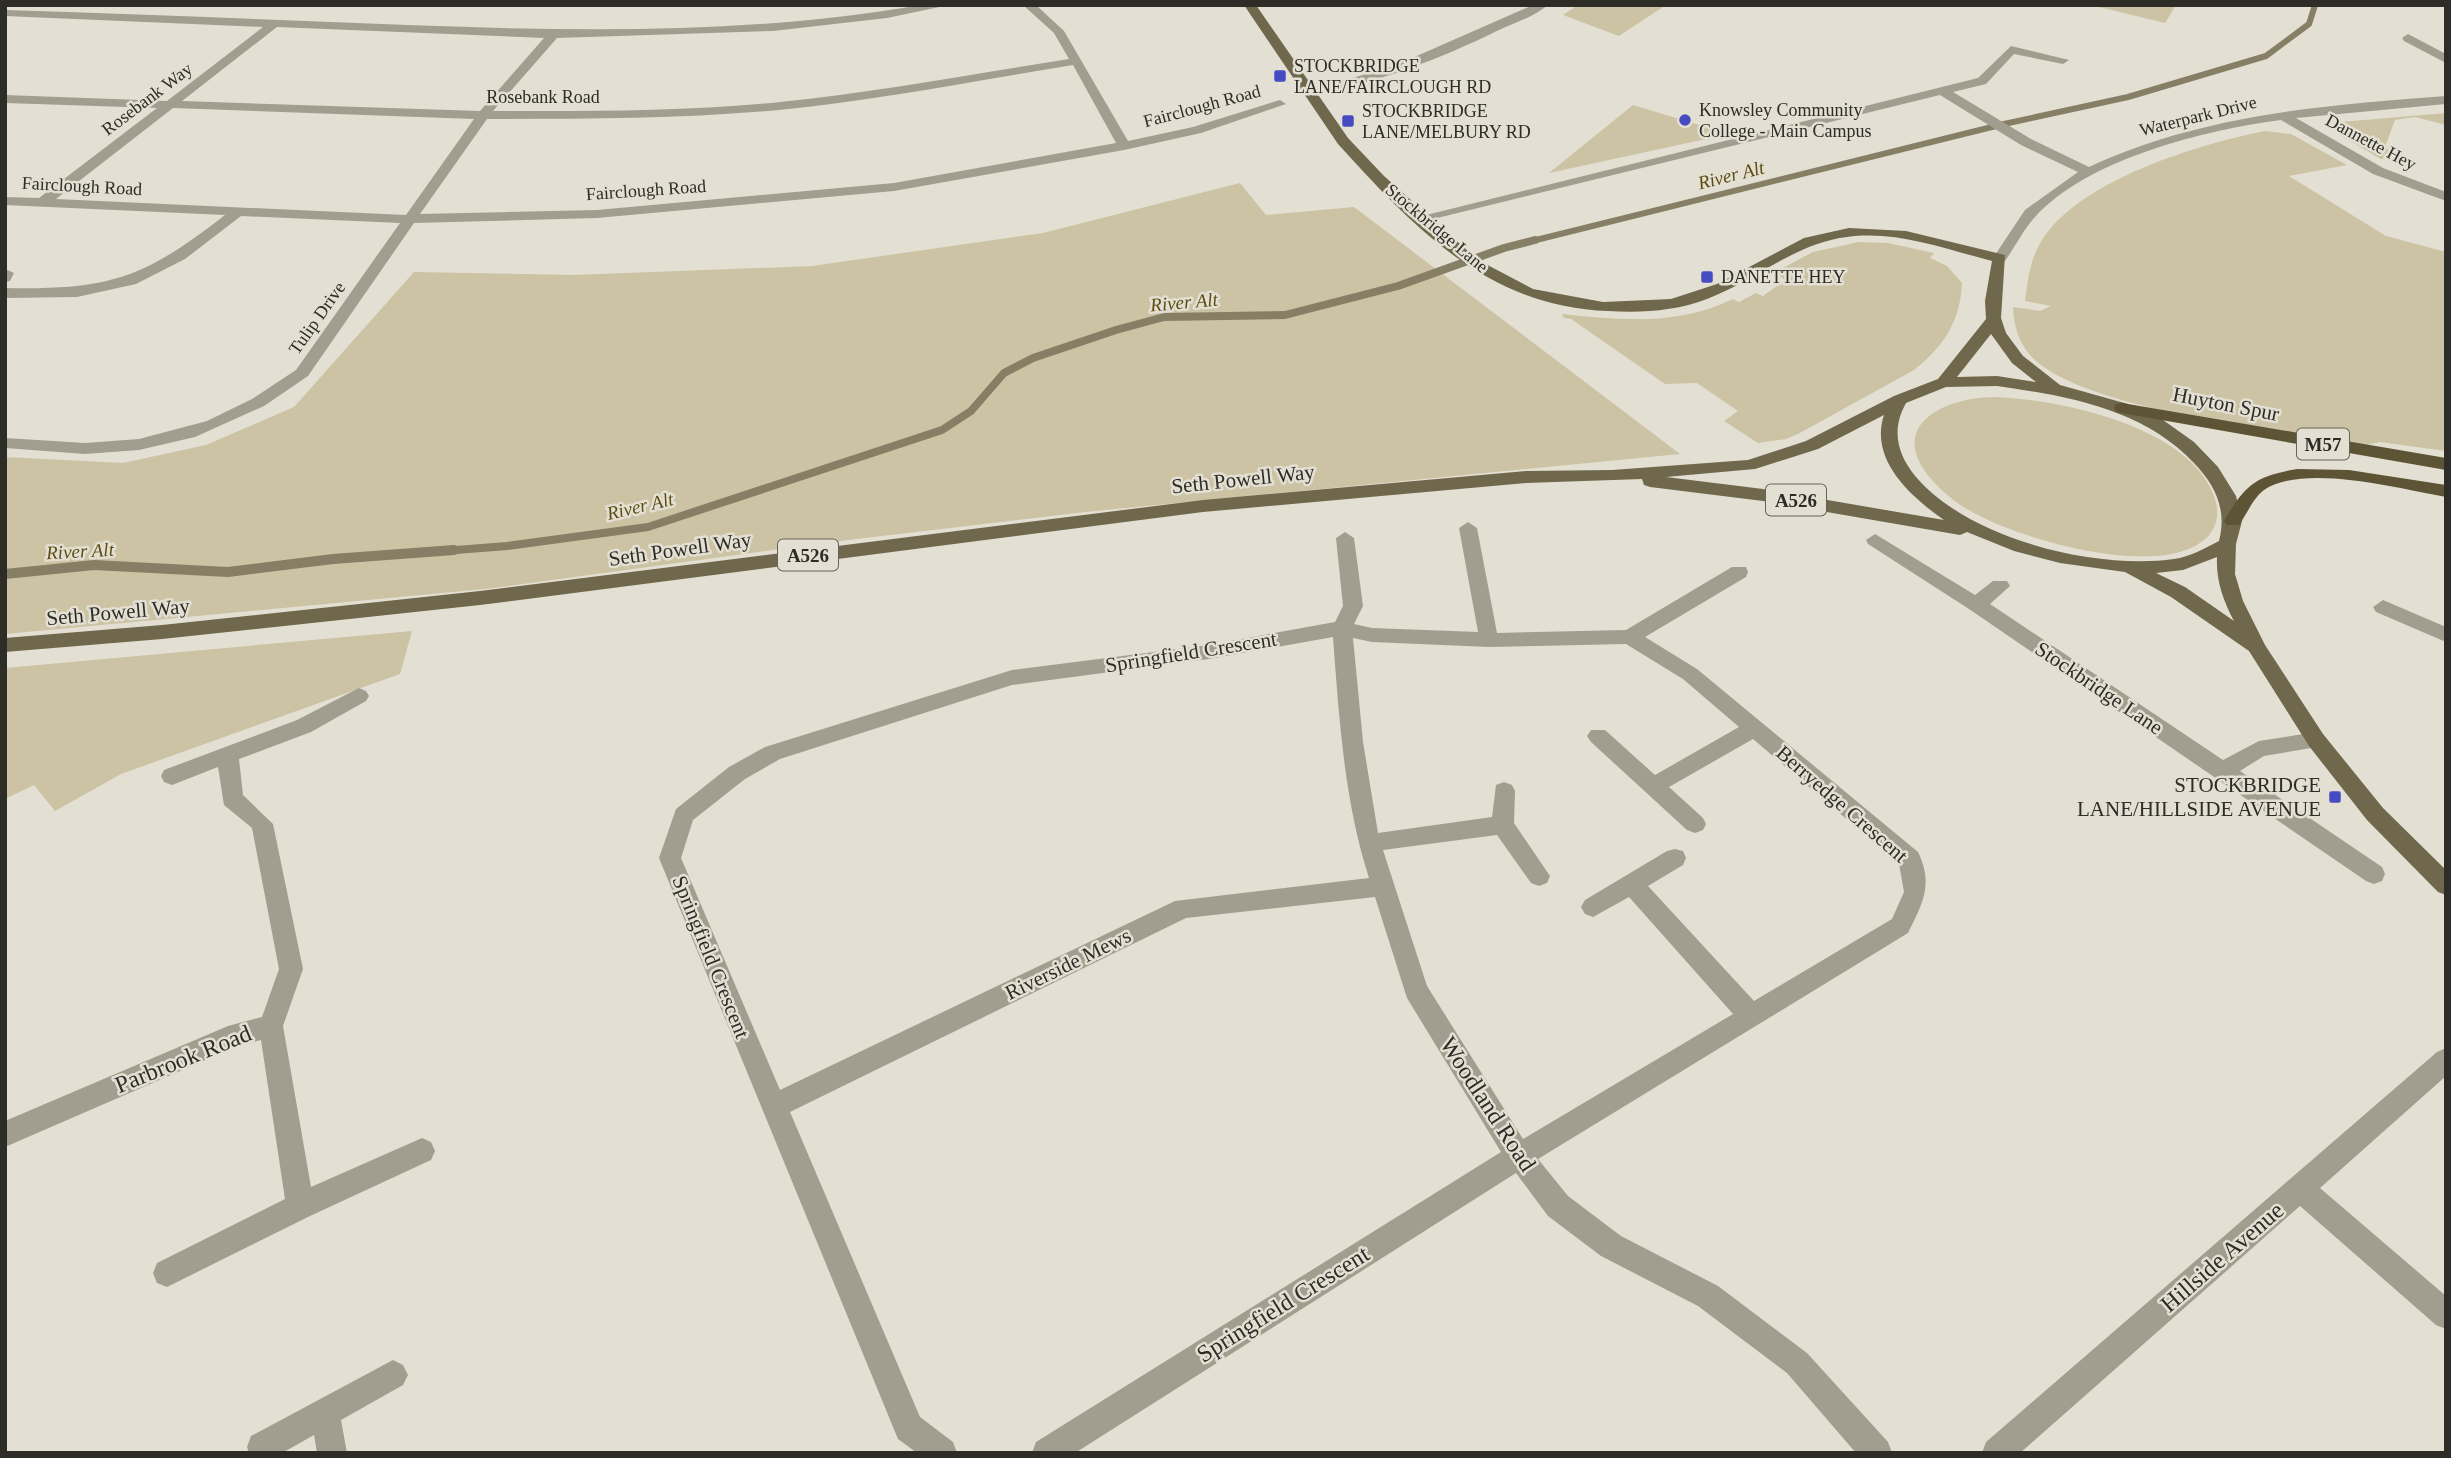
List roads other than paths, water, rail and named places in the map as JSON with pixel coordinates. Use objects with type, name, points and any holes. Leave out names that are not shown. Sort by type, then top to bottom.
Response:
[{"type":"highway","name":"Huyton Spur","points":[[2122,408],[2446,464]]},
{"type":"highway","name":"M57","points":[[2233,521],[2256,488],[2286,476],[2324,474],[2446,491]]},
{"type":"main road","name":"Stockbridge Lane","points":[[1250,5],[1343,141],[1421,218],[1480,267],[1515,288],[1545,298],[1601,307],[1646,307],[1703,296],[1798,243],[1839,233],[1868,231],[1918,236],[2000,258]]},
{"type":"main road","points":[[2000,258],[1992,322],[2001,342],[2015,358],[2060,390]]},
{"type":"main road","points":[[1944,382],[1992,322]]},
{"type":"main road","name":"A526","points":[[2227,544],[2200,558],[2170,566],[2129,567],[2085,561],[1980,532],[1946,515],[1921,497],[1905,477],[1888,441],[1887,426],[1900,400],[1944,382],[1997,381],[2060,390],[2122,408],[2157,424],[2188,446],[2204,462],[2227,496],[2233,521]]},
{"type":"main road","name":"Seth Powell Way","points":[[5,645],[162,632],[480,598],[1008,528],[1216,504],[1499,479],[1612,476],[1749,466],[1812,445],[1900,400]]},
{"type":"main road","name":"Seth Powell Way","points":[[1612,476],[1763,495],[1980,532]]},
{"type":"main road","points":[[2233,521],[2227,544],[2226,574],[2233,601],[2257,648],[2316,740],[2375,814],[2446,885]]},
{"type":"main road","points":[[2129,567],[2189,598],[2257,648]]},
{"type":"street","points":[[5,23],[34,5]]},
{"type":"street","points":[[5,13],[611,36],[734,30],[943,5]]},
{"type":"street","points":[[1029,5],[1058,31],[1124,146]]},
{"type":"street","points":[[1309,92],[1354,82],[1430,55],[1542,5]]},
{"type":"street","name":"Rosebank Way","points":[[42,203],[274,24]]},
{"type":"street","name":"Tulip Drive","points":[[5,443],[112,448],[192,433],[263,403],[302,373],[484,115],[553,35]]},
{"type":"street","points":[[2408,38],[2446,59]]},
{"type":"street","points":[[2426,47],[2446,46]]},
{"type":"street","points":[[1421,218],[1982,81],[2011,50],[2063,60]]},
{"type":"street","name":"Rosebank Road","points":[[5,99],[484,115],[590,115],[777,106],[870,95],[1077,61]]},
{"type":"street","points":[[1942,91],[2012,133],[2089,173]]},
{"type":"street","name":"Waterpark Drive","points":[[2000,258],[2007,242],[2028,213],[2089,173],[2118,158],[2172,138],[2282,115],[2446,100]]},
{"type":"street","name":"Fairclough Road","points":[[5,201],[410,219],[597,214],[894,187],[1124,146],[1196,130],[1280,104]]},
{"type":"street","name":"Dannette Hey","points":[[2282,115],[2378,171],[2446,197]]},
{"type":"street","points":[[5,293],[66,295],[114,288],[148,275],[183,256],[236,213]]},
{"type":"street","points":[[1468,528],[1489,640]]},
{"type":"street","name":"Woodland Road","points":[[1345,538],[1352,742],[1369,843],[1416,990],[1519,1156],[1558,1206],[1611,1246],[1708,1296],[1797,1363],[1877,1453]]},
{"type":"street","name":"Stockbridge Lane","points":[[1875,540],[1976,604],[2374,874]]},
{"type":"street","points":[[1347,617],[1371,635],[1489,640],[1630,637],[1739,572]]},
{"type":"street","points":[[1976,604],[2000,586]]},
{"type":"street","points":[[2383,607],[2446,635]]},
{"type":"street","name":"Springfield Crescent","points":[[942,1453],[909,1428],[670,858],[684,815],[737,773],[773,753],[1012,678],[1209,652],[1347,617]]},
{"type":"street","name":"Berryedge Crescent","points":[[1519,1156],[1900,926],[1916,892],[1910,859],[1690,674],[1630,637]]},
{"type":"street","points":[[172,776],[304,726],[359,696]]},
{"type":"street","points":[[1653,786],[1754,728]]},
{"type":"street","points":[[1598,736],[1695,824]]},
{"type":"street","points":[[2223,771],[2259,749],[2316,740]]},
{"type":"street","points":[[228,756],[232,799],[262,824],[290,969],[271,1026]]},
{"type":"street","points":[[1504,791],[1503,825],[1539,876]]},
{"type":"street","points":[[1369,843],[1503,825]]},
{"type":"street","points":[[1593,907],[1675,858]]},
{"type":"street","points":[[1632,884],[1751,1016]]},
{"type":"street","name":"Riverside Mews","points":[[773,1107],[1183,908],[1382,886]]},
{"type":"street","name":"Parbrook Road","points":[[5,1134],[237,1034],[271,1026],[300,1206]]},
{"type":"street","name":"Hillside Avenue","points":[[1997,1453],[2446,1060]]},
{"type":"street","points":[[167,1273],[300,1206],[422,1151]]},
{"type":"street","name":"Springfield Crescent","points":[[1047,1453],[1519,1156]]},
{"type":"street","points":[[2300,1188],[2446,1315]]},
{"type":"street","points":[[262,1447],[393,1375]]},
{"type":"street","points":[[325,1413],[332,1453]]},
{"type":"waterway","name":"River Alt","points":[[1528,242],[2004,124],[2128,97],[2266,56],[2309,24],[2315,5]]},
{"type":"waterway","name":"River Alt","points":[[431,552],[507,546],[648,527],[942,430],[971,411],[1004,373],[1033,358],[1116,330],[1164,317],[1285,315],[1398,286],[1504,248],[1535,240]]},
{"type":"waterway","name":"River Alt","points":[[5,574],[94,565],[228,572],[333,559],[454,550]]},
{"type":"place","name":"STOCKBRIDGE LANE/FAIRCLOUGH RD","points":[[1280,76]]},
{"type":"place","name":"Knowsley Community College - Main Campus","points":[[1685,120]]},
{"type":"place","name":"STOCKBRIDGE LANE/MELBURY RD","points":[[1348,121]]},
{"type":"place","name":"DANETTE HEY","points":[[1707,277]]},
{"type":"place","name":"STOCKBRIDGE LANE/HILLSIDE AVENUE","points":[[2335,797]]}]
